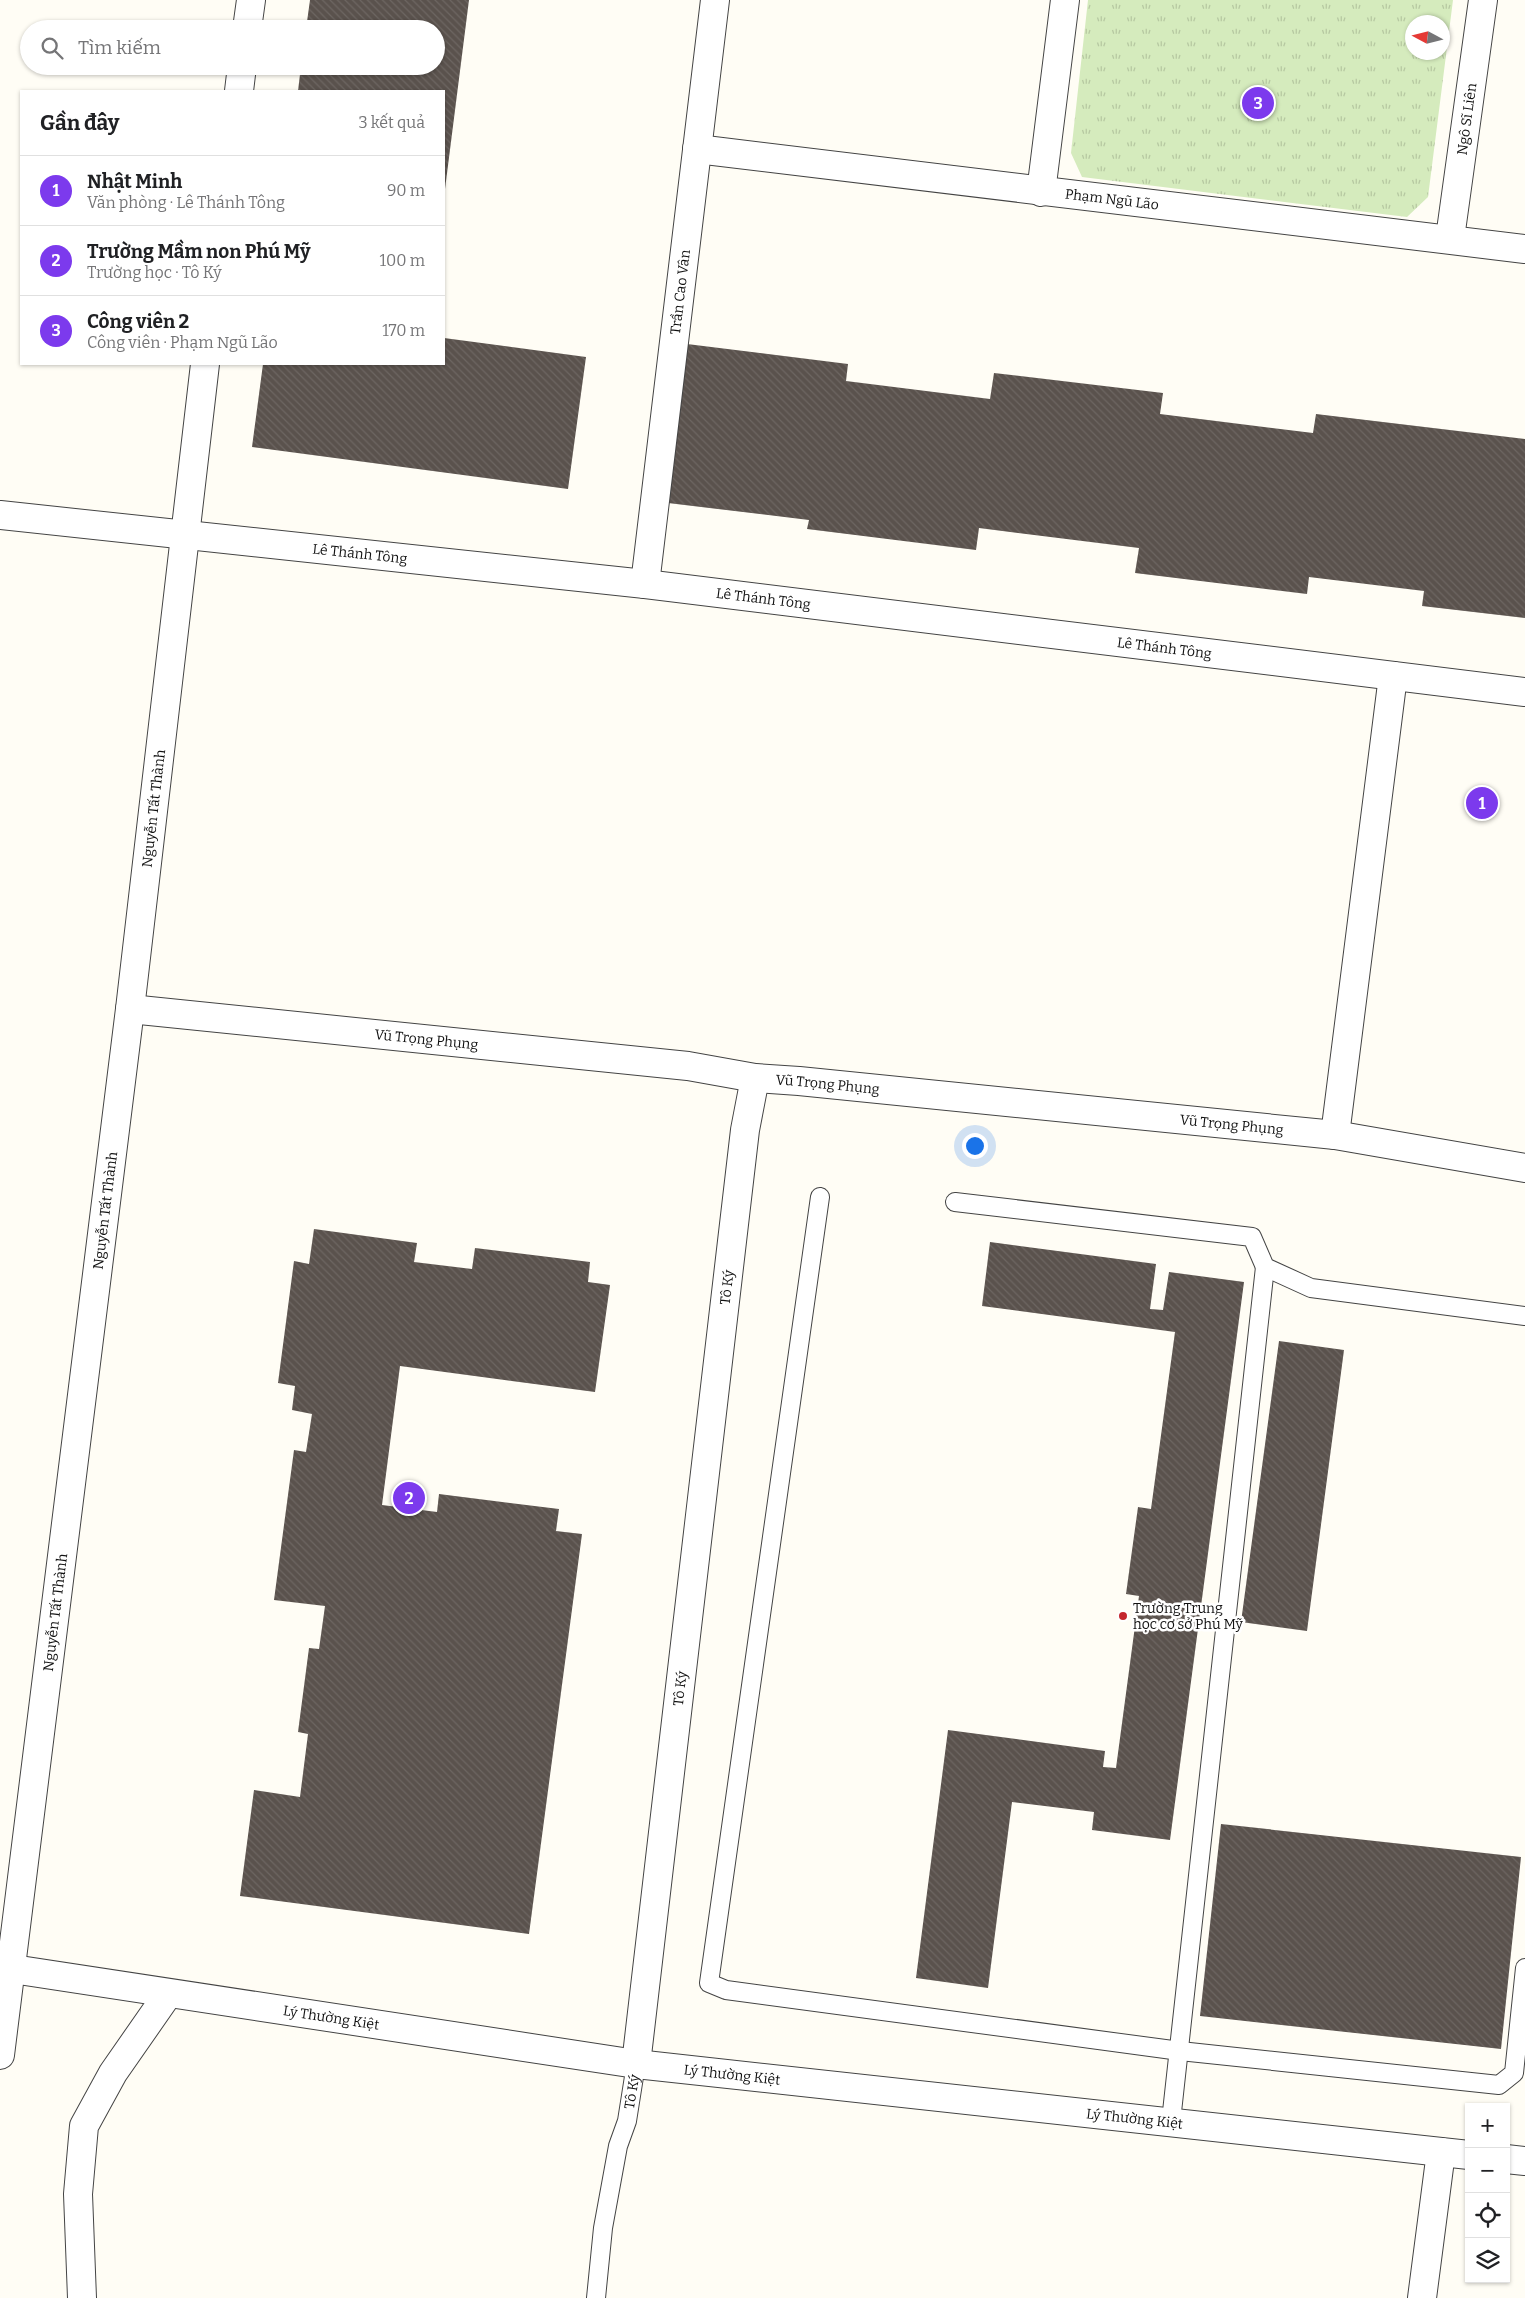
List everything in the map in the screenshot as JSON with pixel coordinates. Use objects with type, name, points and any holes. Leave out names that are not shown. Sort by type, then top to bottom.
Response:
[{"type":"street","points":[[248,20],[251,0]]},
{"type":"street","name":"Trần Cao Vân","points":[[644,584],[715,0]]},
{"type":"street","points":[[1041,192],[1065,0]]},
{"type":"street","name":"Ngô Sĩ Liên","points":[[1450,238],[1483,0]]},
{"type":"street","points":[[239,90],[241,75]]},
{"type":"street","name":"Phạm Ngũ Lão","points":[[697,149],[1041,192],[1525,248]]},
{"type":"street","name":"Nguyễn Tất Thành","points":[[0,2055],[6,1968],[130,1009],[184,536],[206,365]]},
{"type":"street","name":"Lê Thánh Tông","points":[[0,515],[644,584],[1525,692]]},
{"type":"street","points":[[1335,1135],[1393,676]]},
{"type":"street","name":"Vũ Trọng Phụng","points":[[130,1009],[688,1066],[754,1078],[1335,1135],[1525,1168]]},
{"type":"street","name":"Tô Ký","points":[[636,2064],[744,1130],[754,1078]]},
{"type":"street","name":"Lý Thường Kiệt","points":[[6,1968],[636,2064],[1465,2155]]},
{"type":"street","points":[[82,2298],[78,2194],[84,2126],[113,2074],[168,1994]]},
{"type":"street","points":[[1422,2298],[1441,2152]]},
{"type":"street","points":[[1510,2159],[1525,2161]]},
{"type":"lane","points":[[820,1197],[709,1983],[726,1990],[1180,2051],[1499,2085],[1514,2073],[1525,1968]]},
{"type":"lane","points":[[955,1202],[1252,1237],[1265,1267],[1171,2121]]},
{"type":"lane","points":[[1265,1267],[1311,1288],[1525,1316]]},
{"type":"lane","name":"Tô Ký","points":[[596,2298],[603,2228],[618,2146],[627,2121],[636,2064]]},
{"type":"green space","points":[[1088,0],[1453,0],[1450,24],[1450,15],[1405,15],[1405,60],[1445,60],[1428,197],[1407,217],[1082,177],[1071,153]]},
{"type":"building","points":[[310,0],[469,0],[445,189],[445,90],[298,90],[300,75],[445,75],[445,20],[307,20]]},
{"type":"building","points":[[445,338],[586,357],[568,489],[252,447],[263,365],[445,365]]},
{"type":"building","points":[[687,344],[848,364],[846,381],[990,399],[994,373],[1163,393],[1160,414],[1313,433],[1316,414],[1525,439],[1525,618],[1422,606],[1424,591],[1309,577],[1307,594],[1135,573],[1139,548],[979,528],[976,550],[807,529],[809,520],[668,503]]},
{"type":"building","points":[[314,1229],[417,1243],[414,1262],[472,1269],[475,1248],[590,1262],[588,1282],[610,1285],[595,1392],[400,1366],[382,1505],[437,1512],[439,1494],[559,1509],[556,1531],[582,1534],[529,1934],[240,1896],[254,1790],[300,1797],[308,1734],[298,1732],[309,1648],[319,1649],[325,1606],[274,1600],[294,1450],[306,1452],[312,1414],[292,1410],[295,1386],[278,1383],[294,1261],[309,1264]]},
{"type":"building","points":[[990,1242],[1156,1264],[1150,1309],[1163,1310],[1169,1272],[1244,1282],[1170,1840],[1092,1830],[1094,1812],[1012,1802],[988,1988],[916,1978],[948,1730],[1105,1751],[1103,1767],[1116,1768],[1139,1596],[1126,1594],[1138,1507],[1151,1509],[1175,1332],[982,1306]]},
{"type":"building","points":[[1279,1341],[1344,1350],[1307,1631],[1241,1622]]},
{"type":"building","points":[[1221,1824],[1521,1857],[1501,2049],[1200,2016]]},
{"type":"place","name":"Công viên 2","points":[[1258,103]]},
{"type":"place","name":"Nhật Minh","points":[[1482,803]]},
{"type":"place","name":"Trường Mầm non Phú Mỹ","points":[[409,1498]]},
{"type":"place","name":"Trường Trung học cơ sở Phú Mỹ","points":[[1123,1616]]}]
